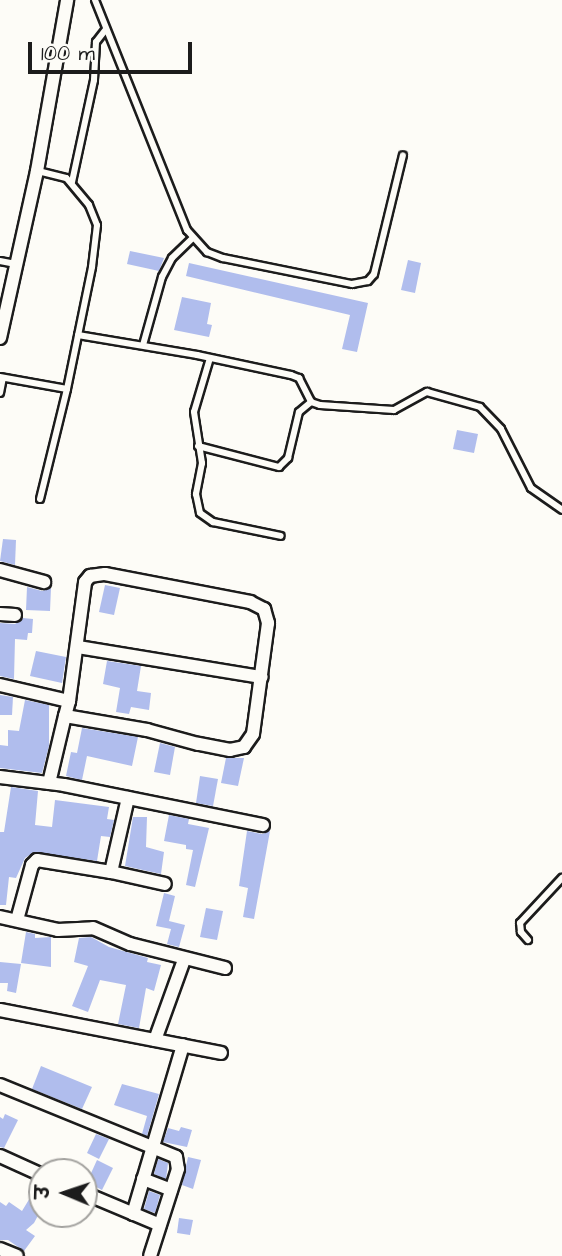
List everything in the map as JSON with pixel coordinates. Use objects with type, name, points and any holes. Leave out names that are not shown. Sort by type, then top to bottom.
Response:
[{"type":"street","points":[[0,338],[37,171],[67,0]]},
{"type":"street","points":[[0,570],[44,582]]},
{"type":"street","points":[[49,783],[65,716],[69,701],[85,582],[90,576],[105,574],[259,605],[264,609],[268,623],[253,734],[250,742],[238,750],[65,716]]},
{"type":"street","points":[[0,614],[15,615]]},
{"type":"street","points":[[78,647],[262,677]]},
{"type":"street","points":[[0,685],[69,701]]},
{"type":"street","points":[[0,791],[1,777],[49,783],[263,825]]},
{"type":"street","points":[[111,872],[128,798]]},
{"type":"street","points":[[17,920],[32,865],[37,860],[164,884]]},
{"type":"street","points":[[0,917],[58,930],[93,928],[130,944],[184,960],[225,968]]},
{"type":"street","points":[[155,1040],[184,960]]},
{"type":"street","points":[[0,1010],[221,1053]]},
{"type":"street","points":[[133,1214],[183,1045]]},
{"type":"street","points":[[0,1085],[178,1160],[150,1256]]},
{"type":"street","points":[[0,1156],[28,1169]]},
{"type":"street","points":[[143,1179],[171,1190]]},
{"type":"street","points":[[98,1199],[160,1225]]},
{"type":"street","points":[[0,1250],[17,1256]]},
{"type":"lane","points":[[95,0],[187,230],[207,252],[223,258],[361,284],[374,274],[403,155]]},
{"type":"lane","points":[[72,182],[94,80],[96,41],[106,29]]},
{"type":"lane","points":[[37,171],[72,182],[89,205],[97,225],[67,389],[40,499]]},
{"type":"lane","points":[[143,345],[162,277],[172,258],[193,238]]},
{"type":"lane","points":[[0,261],[16,264]]},
{"type":"lane","points":[[78,335],[210,358],[299,378],[311,402]]},
{"type":"lane","points":[[210,358],[194,412],[202,463],[196,504],[200,513],[213,522],[281,536]]},
{"type":"lane","points":[[0,393],[2,378],[67,389]]},
{"type":"lane","points":[[198,446],[279,467],[288,458],[299,412],[311,402],[394,410],[427,392],[480,407],[501,429],[531,488],[562,510]]},
{"type":"lane","points":[[528,940],[521,932],[520,923],[562,878]]},
{"type":"building","points":[[130,251],[164,258],[159,271],[127,264]]},
{"type":"building","points":[[408,260],[421,263],[415,293],[401,290]]},
{"type":"building","points":[[189,263],[368,303],[357,352],[342,349],[350,315],[186,276]]},
{"type":"building","points":[[182,297],[211,303],[207,324],[212,325],[209,337],[174,330]]},
{"type":"building","points":[[457,430],[478,434],[474,453],[453,449]]},
{"type":"building","points":[[3,539],[16,540],[15,565],[0,561]]},
{"type":"building","points":[[105,585],[120,588],[114,615],[99,612]]},
{"type":"building","points":[[27,587],[42,591],[51,588],[50,611],[26,610]]},
{"type":"building","points":[[23,618],[33,619],[32,633],[28,633],[27,640],[15,639],[14,679],[0,676],[0,623],[15,624]]},
{"type":"building","points":[[36,651],[66,657],[62,683],[30,676]]},
{"type":"building","points":[[107,661],[141,666],[137,691],[151,693],[149,710],[131,707],[129,714],[116,712],[120,688],[103,684]]},
{"type":"building","points":[[0,695],[13,697],[12,715],[0,715]]},
{"type":"building","points":[[25,700],[49,705],[49,746],[42,773],[0,768],[0,745],[8,746],[8,730],[19,731]]},
{"type":"building","points":[[82,728],[138,737],[132,766],[87,756],[82,780],[66,776],[71,752],[77,753]]},
{"type":"building","points":[[160,743],[175,747],[170,775],[154,772]]},
{"type":"building","points":[[226,758],[244,758],[238,786],[221,783]]},
{"type":"building","points":[[200,776],[218,779],[213,806],[196,803]]},
{"type":"building","points":[[11,787],[38,791],[35,825],[52,827],[55,800],[109,807],[107,819],[114,820],[110,837],[101,836],[97,861],[34,852],[25,858],[16,878],[9,877],[6,905],[0,905],[0,832],[4,832]]},
{"type":"building","points":[[169,815],[189,819],[188,824],[209,828],[195,887],[186,885],[193,850],[186,849],[186,845],[164,841]]},
{"type":"building","points":[[133,817],[147,817],[146,847],[164,852],[161,874],[125,866]]},
{"type":"building","points":[[247,831],[262,834],[270,831],[254,919],[243,917],[248,888],[239,886]]},
{"type":"building","points":[[164,893],[175,896],[169,921],[185,925],[179,947],[167,944],[171,929],[156,926]]},
{"type":"building","points":[[206,908],[223,911],[217,940],[200,937]]},
{"type":"building","points":[[26,932],[35,934],[35,938],[51,937],[51,967],[21,963]]},
{"type":"building","points":[[91,937],[109,947],[148,958],[147,962],[161,965],[154,991],[146,988],[139,1028],[118,1024],[126,985],[100,980],[88,1012],[72,1006],[88,966],[74,962],[79,938]]},
{"type":"building","points":[[0,962],[21,964],[16,993],[7,991],[8,983],[0,983]]},
{"type":"building","points":[[41,1066],[92,1087],[82,1109],[32,1089]]},
{"type":"building","points":[[122,1084],[159,1094],[147,1136],[142,1134],[147,1116],[114,1105]]},
{"type":"building","points":[[5,1114],[18,1120],[4,1148],[0,1147],[0,1117],[3,1119]]},
{"type":"building","points":[[181,1127],[192,1130],[187,1147],[163,1142],[168,1128],[179,1131]]},
{"type":"building","points":[[96,1134],[109,1139],[99,1159],[87,1153]]},
{"type":"building","points":[[188,1157],[201,1160],[193,1189],[182,1185]]},
{"type":"building","points":[[158,1159],[168,1163],[166,1179],[154,1174]]},
{"type":"building","points":[[98,1160],[113,1168],[102,1190],[98,1188]]},
{"type":"building","points":[[149,1191],[160,1195],[155,1213],[144,1209]]},
{"type":"building","points":[[28,1201],[28,1228],[26,1230],[35,1236],[24,1251],[8,1240],[0,1240],[0,1202],[6,1206],[9,1202],[22,1211]]},
{"type":"building","points":[[179,1218],[193,1220],[190,1235],[177,1233]]}]
